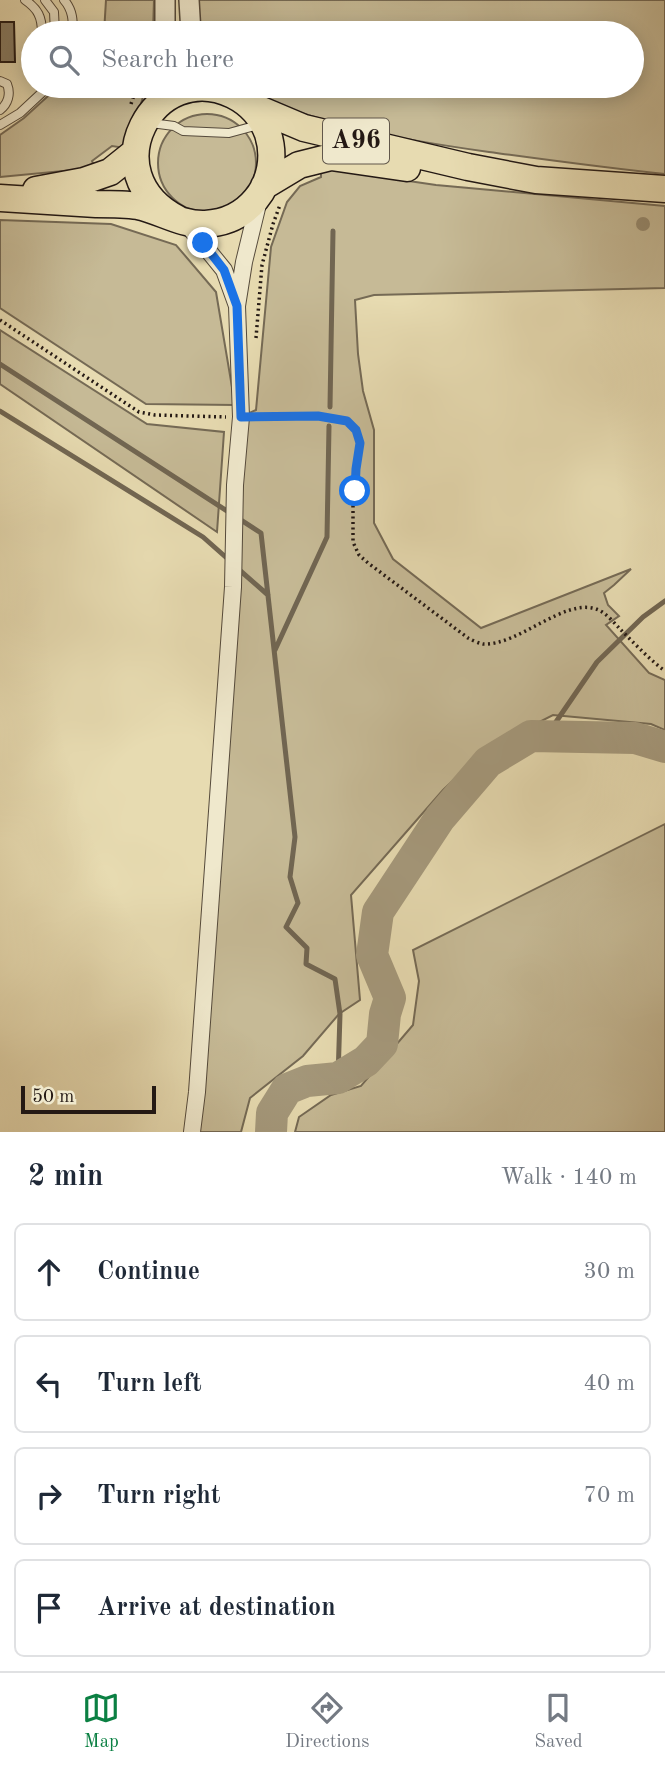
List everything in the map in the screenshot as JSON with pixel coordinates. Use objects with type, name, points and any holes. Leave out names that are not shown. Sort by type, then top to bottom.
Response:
[{"type":"highway","name":"A96","points":[[148,117],[169,98]]},
{"type":"highway","name":"A96","points":[[238,98],[265,116],[304,128],[468,167],[536,180],[665,189]]},
{"type":"highway","points":[[263,189],[271,155],[265,116]]},
{"type":"highway","points":[[148,117],[140,131],[135,152],[137,173],[146,192],[160,208],[181,220]]},
{"type":"highway","name":"A96","points":[[0,197],[84,181],[110,172],[135,152]]},
{"type":"highway","name":"A96","points":[[0,197],[138,206],[202,224],[228,219],[244,211],[263,189],[299,165],[331,157],[403,168],[468,167]]},
{"type":"street","points":[[165,0],[165,21]]},
{"type":"street","points":[[188,0],[190,21]]},
{"type":"street","points":[[148,117],[156,98]]},
{"type":"street","points":[[192,1132],[233,587],[235,485],[241,417],[237,306],[243,262],[263,189]]},
{"type":"street","points":[[181,220],[224,270],[237,306]]},
{"type":"lane","points":[[24,0],[31,4],[42,21]]},
{"type":"lane","points":[[45,0],[54,12],[54,21]]},
{"type":"lane","points":[[64,0],[74,21]]},
{"type":"lane","points":[[0,81],[7,84],[9,90],[0,110]]},
{"type":"lane","points":[[0,125],[20,113],[33,98]]},
{"type":"lane","points":[[148,117],[183,131],[229,133],[265,116]]},
{"type":"path","points":[[0,320],[139,412],[155,415],[241,417],[318,416],[347,421],[356,430],[360,443],[352,506],[354,542],[359,555],[368,563],[468,638],[481,644],[497,642],[573,609],[598,609],[665,671]]},
{"type":"shaded area","points":[[106,0],[154,0],[153,21],[105,21]]},
{"type":"shaded area","points":[[197,0],[665,0],[665,174],[489,152],[392,136],[327,121],[261,98],[644,98],[644,21],[198,21]]},
{"type":"shaded area","points":[[46,98],[143,98],[125,148],[112,146],[92,161],[95,168],[0,177],[0,135]]},
{"type":"shaded area","points":[[207,114],[226,117],[242,128],[253,144],[256,163],[253,182],[242,198],[226,209],[207,212],[188,209],[172,198],[161,182],[158,163],[161,144],[172,128],[188,117]]},
{"type":"shaded area","points":[[321,170],[436,185],[665,206],[665,288],[374,295],[355,300],[363,391],[374,430],[374,523],[393,559],[481,628],[631,569],[604,593],[608,605],[619,616],[606,625],[649,673],[665,680],[665,730],[651,724],[553,715],[488,748],[443,790],[351,895],[360,1000],[339,1014],[303,1056],[250,1098],[241,1132],[192,1132],[241,417],[256,410],[271,247],[287,202],[300,186],[321,177]]},
{"type":"shaded area","points":[[0,220],[111,224],[176,245],[216,292],[235,405],[146,404],[0,308]]},
{"type":"shaded area","points":[[0,330],[147,424],[224,432],[217,532],[0,384]]},
{"type":"shaded area","points":[[665,824],[665,1132],[295,1132],[299,1117],[331,1095],[361,1086],[413,1025],[419,981],[413,950]]},
{"type":"building","points":[[0,22],[14,22],[15,62],[0,62]]},
{"type":"waterway","points":[[330,407],[333,231]]},
{"type":"waterway","points":[[0,364],[261,533],[295,837],[290,877],[298,903],[286,927],[307,948],[306,964],[335,979],[340,1014],[338,1078]]},
{"type":"waterway","points":[[0,411],[203,537],[229,560]]},
{"type":"waterway","points":[[275,650],[327,537],[329,426]]},
{"type":"waterway","points":[[236,567],[268,595]]},
{"type":"waterway","points":[[547,735],[597,662],[643,617],[665,601]]},
{"type":"waterway","points":[[271,1132],[272,1113],[287,1089],[307,1081],[338,1078],[366,1061],[382,1044],[385,1014],[390,998],[372,955],[378,912],[440,818],[488,762],[531,736],[635,738],[665,747]]},
{"type":"route","points":[[203,243],[224,270],[237,306],[241,417],[318,416],[347,421],[356,430],[360,443],[355,491]]}]
